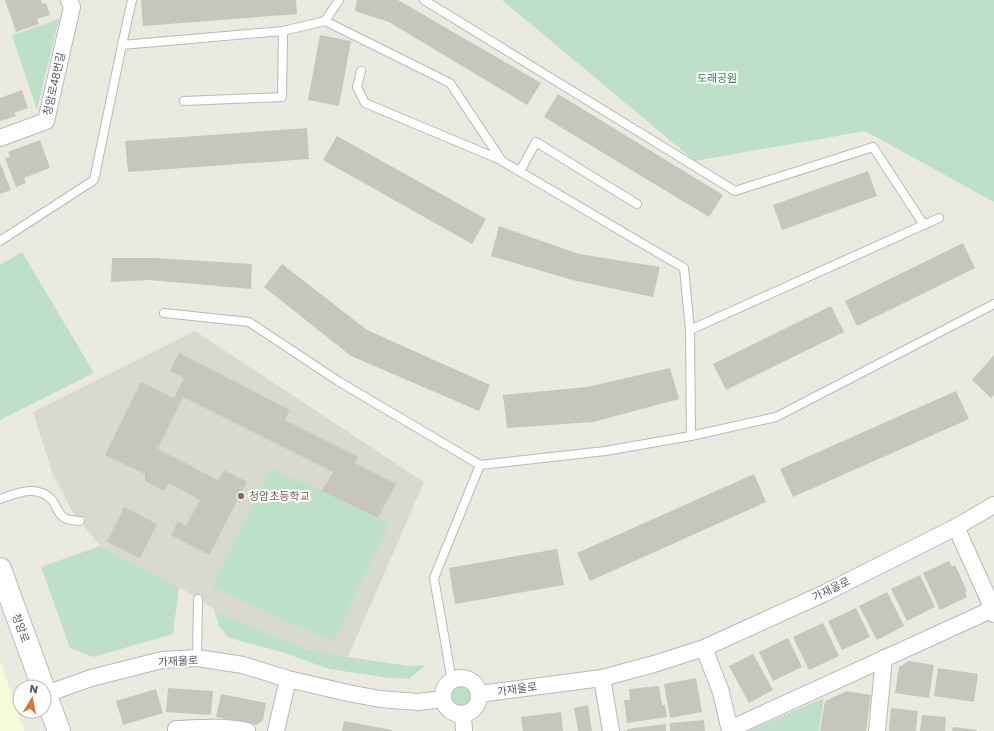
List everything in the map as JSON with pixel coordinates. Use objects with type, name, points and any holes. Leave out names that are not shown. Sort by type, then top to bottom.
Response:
[{"type":"street","name":"청암로48번길","points":[[0,138],[46,121],[72,7],[69,0]]},
{"type":"street","name":"가재울로","points":[[479,694],[602,678],[654,664],[704,648],[825,593],[994,505]]},
{"type":"street","points":[[704,648],[721,692],[730,730],[884,658],[993,611],[956,526]]},
{"type":"street","name":"청암로","points":[[0,569],[40,679]]},
{"type":"street","name":"가재울로","points":[[52,688],[162,660],[197,658],[243,665],[288,679],[380,699],[418,702],[443,699]]},
{"type":"street","points":[[877,731],[884,658]]},
{"type":"street","points":[[459,678],[472,682],[477,687],[479,694],[479,701],[475,708],[463,715],[450,711],[445,706],[443,699],[443,691],[446,685],[452,680],[459,678]]},
{"type":"street","points":[[602,678],[611,731]]},
{"type":"street","points":[[276,731],[288,679]]},
{"type":"street","name":"청암로","points":[[52,712],[59,731]]},
{"type":"street","points":[[463,715],[464,731]]},
{"type":"street","points":[[176,731],[176,729],[204,727],[240,729],[247,731]]},
{"type":"lane","points":[[0,241],[94,180],[132,0]]},
{"type":"lane","points":[[325,21],[339,0]]},
{"type":"lane","points":[[424,0],[735,191],[873,147],[924,225]]},
{"type":"lane","points":[[122,45],[283,31],[325,21],[450,83],[502,161]]},
{"type":"lane","points":[[184,101],[282,98],[283,31]]},
{"type":"lane","points":[[361,71],[357,87],[365,103],[502,161],[684,268],[690,330],[691,436]]},
{"type":"lane","points":[[520,171],[536,142],[637,204]]},
{"type":"lane","points":[[690,330],[939,218]]},
{"type":"lane","points":[[164,313],[248,322],[338,381],[480,465],[605,451],[691,436],[776,417],[994,304]]},
{"type":"lane","points":[[452,680],[434,578],[480,465]]},
{"type":"lane","points":[[0,499],[21,492],[36,491],[53,501],[61,516],[69,520],[80,521]]},
{"type":"lane","points":[[197,658],[198,599]]},
{"type":"shaded area","name":"청암초등학교","points":[[195,331],[424,482],[348,657],[307,649],[228,617],[179,587],[100,546],[71,509],[52,472],[33,412]]},
{"type":"shaded area","points":[[0,660],[12,696],[12,719],[20,719],[24,731],[0,731]]},
{"type":"green space","name":"도래공원","points":[[502,0],[994,0],[994,202],[865,131],[695,161]]},
{"type":"green space","points":[[59,19],[37,110],[12,35]]},
{"type":"green space","points":[[22,252],[94,373],[0,420],[0,265]]},
{"type":"green space","points":[[271,468],[389,524],[333,642],[212,587]]},
{"type":"green space","points":[[100,546],[179,587],[173,634],[93,657],[70,648],[41,567]]},
{"type":"green space","points":[[214,609],[228,617],[307,649],[409,666],[426,665],[409,679],[390,678],[329,669],[282,652],[229,638],[219,626]]},
{"type":"green space","points":[[457,686],[465,686],[471,692],[471,700],[465,706],[457,706],[451,700],[451,692]]},
{"type":"green space","points":[[824,698],[819,731],[748,731]]},
{"type":"building","points":[[5,0],[41,0],[42,4],[46,3],[50,15],[37,19],[39,24],[16,32]]},
{"type":"building","points":[[141,0],[296,0],[297,14],[143,26]]},
{"type":"building","points":[[357,0],[398,0],[541,83],[527,105],[389,22],[355,11]]},
{"type":"building","points":[[320,35],[351,41],[339,106],[308,100]]},
{"type":"building","points":[[22,90],[28,108],[14,113],[16,116],[0,121],[0,98]]},
{"type":"building","points":[[558,94],[723,195],[709,217],[544,117]]},
{"type":"building","points":[[307,128],[309,159],[128,172],[125,141]]},
{"type":"building","points":[[337,136],[486,219],[472,244],[323,160]]},
{"type":"building","points":[[40,140],[50,168],[24,178],[26,183],[16,187],[5,158],[10,157],[8,152]]},
{"type":"building","points":[[0,163],[11,190],[0,194]]},
{"type":"building","points":[[868,171],[877,196],[782,230],[773,205]]},
{"type":"building","points":[[499,226],[579,254],[660,267],[653,297],[572,280],[491,256]]},
{"type":"building","points":[[963,243],[975,268],[857,326],[845,301]]},
{"type":"building","points":[[112,258],[155,258],[252,264],[251,289],[149,280],[111,282]]},
{"type":"building","points":[[282,264],[367,330],[490,385],[479,411],[351,356],[264,287]]},
{"type":"building","points":[[831,306],[844,332],[726,390],[713,364]]},
{"type":"building","points":[[179,353],[290,410],[285,420],[358,457],[355,463],[396,484],[378,518],[322,491],[333,472],[183,397],[158,449],[218,480],[224,470],[247,482],[209,555],[171,535],[178,521],[186,526],[200,500],[169,483],[164,491],[145,481],[145,474],[105,455],[141,382],[174,398],[184,378],[170,371]]},
{"type":"building","points":[[994,355],[994,395],[991,398],[972,380]]},
{"type":"building","points":[[670,368],[679,399],[593,422],[507,428],[503,395],[587,387]]},
{"type":"building","points":[[956,391],[969,419],[793,497],[780,469]]},
{"type":"building","points":[[754,474],[766,502],[590,581],[577,553]]},
{"type":"building","points":[[124,507],[157,524],[140,558],[107,542]]},
{"type":"building","points":[[557,549],[564,585],[455,604],[449,568]]},
{"type":"building","points":[[949,561],[952,567],[955,565],[967,591],[965,592],[967,597],[940,610],[923,573]]},
{"type":"building","points":[[920,575],[935,607],[907,621],[891,589]]},
{"type":"building","points":[[887,592],[904,626],[877,640],[859,606]]},
{"type":"building","points":[[856,608],[870,637],[842,650],[828,621]]},
{"type":"building","points":[[823,623],[839,656],[809,670],[793,637]]},
{"type":"building","points":[[788,638],[802,667],[773,681],[759,652]]},
{"type":"building","points":[[753,654],[773,690],[749,703],[729,666]]},
{"type":"building","points":[[909,661],[934,665],[929,698],[895,693],[899,667]]},
{"type":"building","points":[[938,668],[978,674],[974,702],[934,696]]},
{"type":"building","points":[[696,678],[702,712],[670,718],[664,684]]},
{"type":"building","points":[[659,686],[662,705],[665,705],[667,717],[627,723],[624,700],[630,700],[629,689]]},
{"type":"building","points":[[168,688],[213,691],[211,715],[166,712]]},
{"type":"building","points":[[156,689],[163,713],[123,725],[116,701]]},
{"type":"building","points":[[847,691],[871,695],[866,731],[820,731],[825,701]]},
{"type":"building","points":[[221,694],[266,703],[263,720],[257,725],[216,717]]},
{"type":"building","points":[[588,705],[592,731],[578,731],[574,708]]},
{"type":"building","points":[[891,708],[918,711],[916,731],[889,731]]},
{"type":"building","points":[[561,712],[563,731],[523,731],[521,717]]},
{"type":"building","points":[[922,715],[946,717],[945,731],[920,731]]},
{"type":"building","points":[[704,720],[705,731],[670,731],[670,723]]},
{"type":"building","points":[[344,721],[392,730],[392,731],[342,731]]},
{"type":"building","points":[[666,724],[666,731],[627,731],[627,729]]},
{"type":"building","points":[[953,727],[977,730],[977,731],[952,731]]},
{"type":"place","name":"청암초등학교","points":[[241,496]]}]
